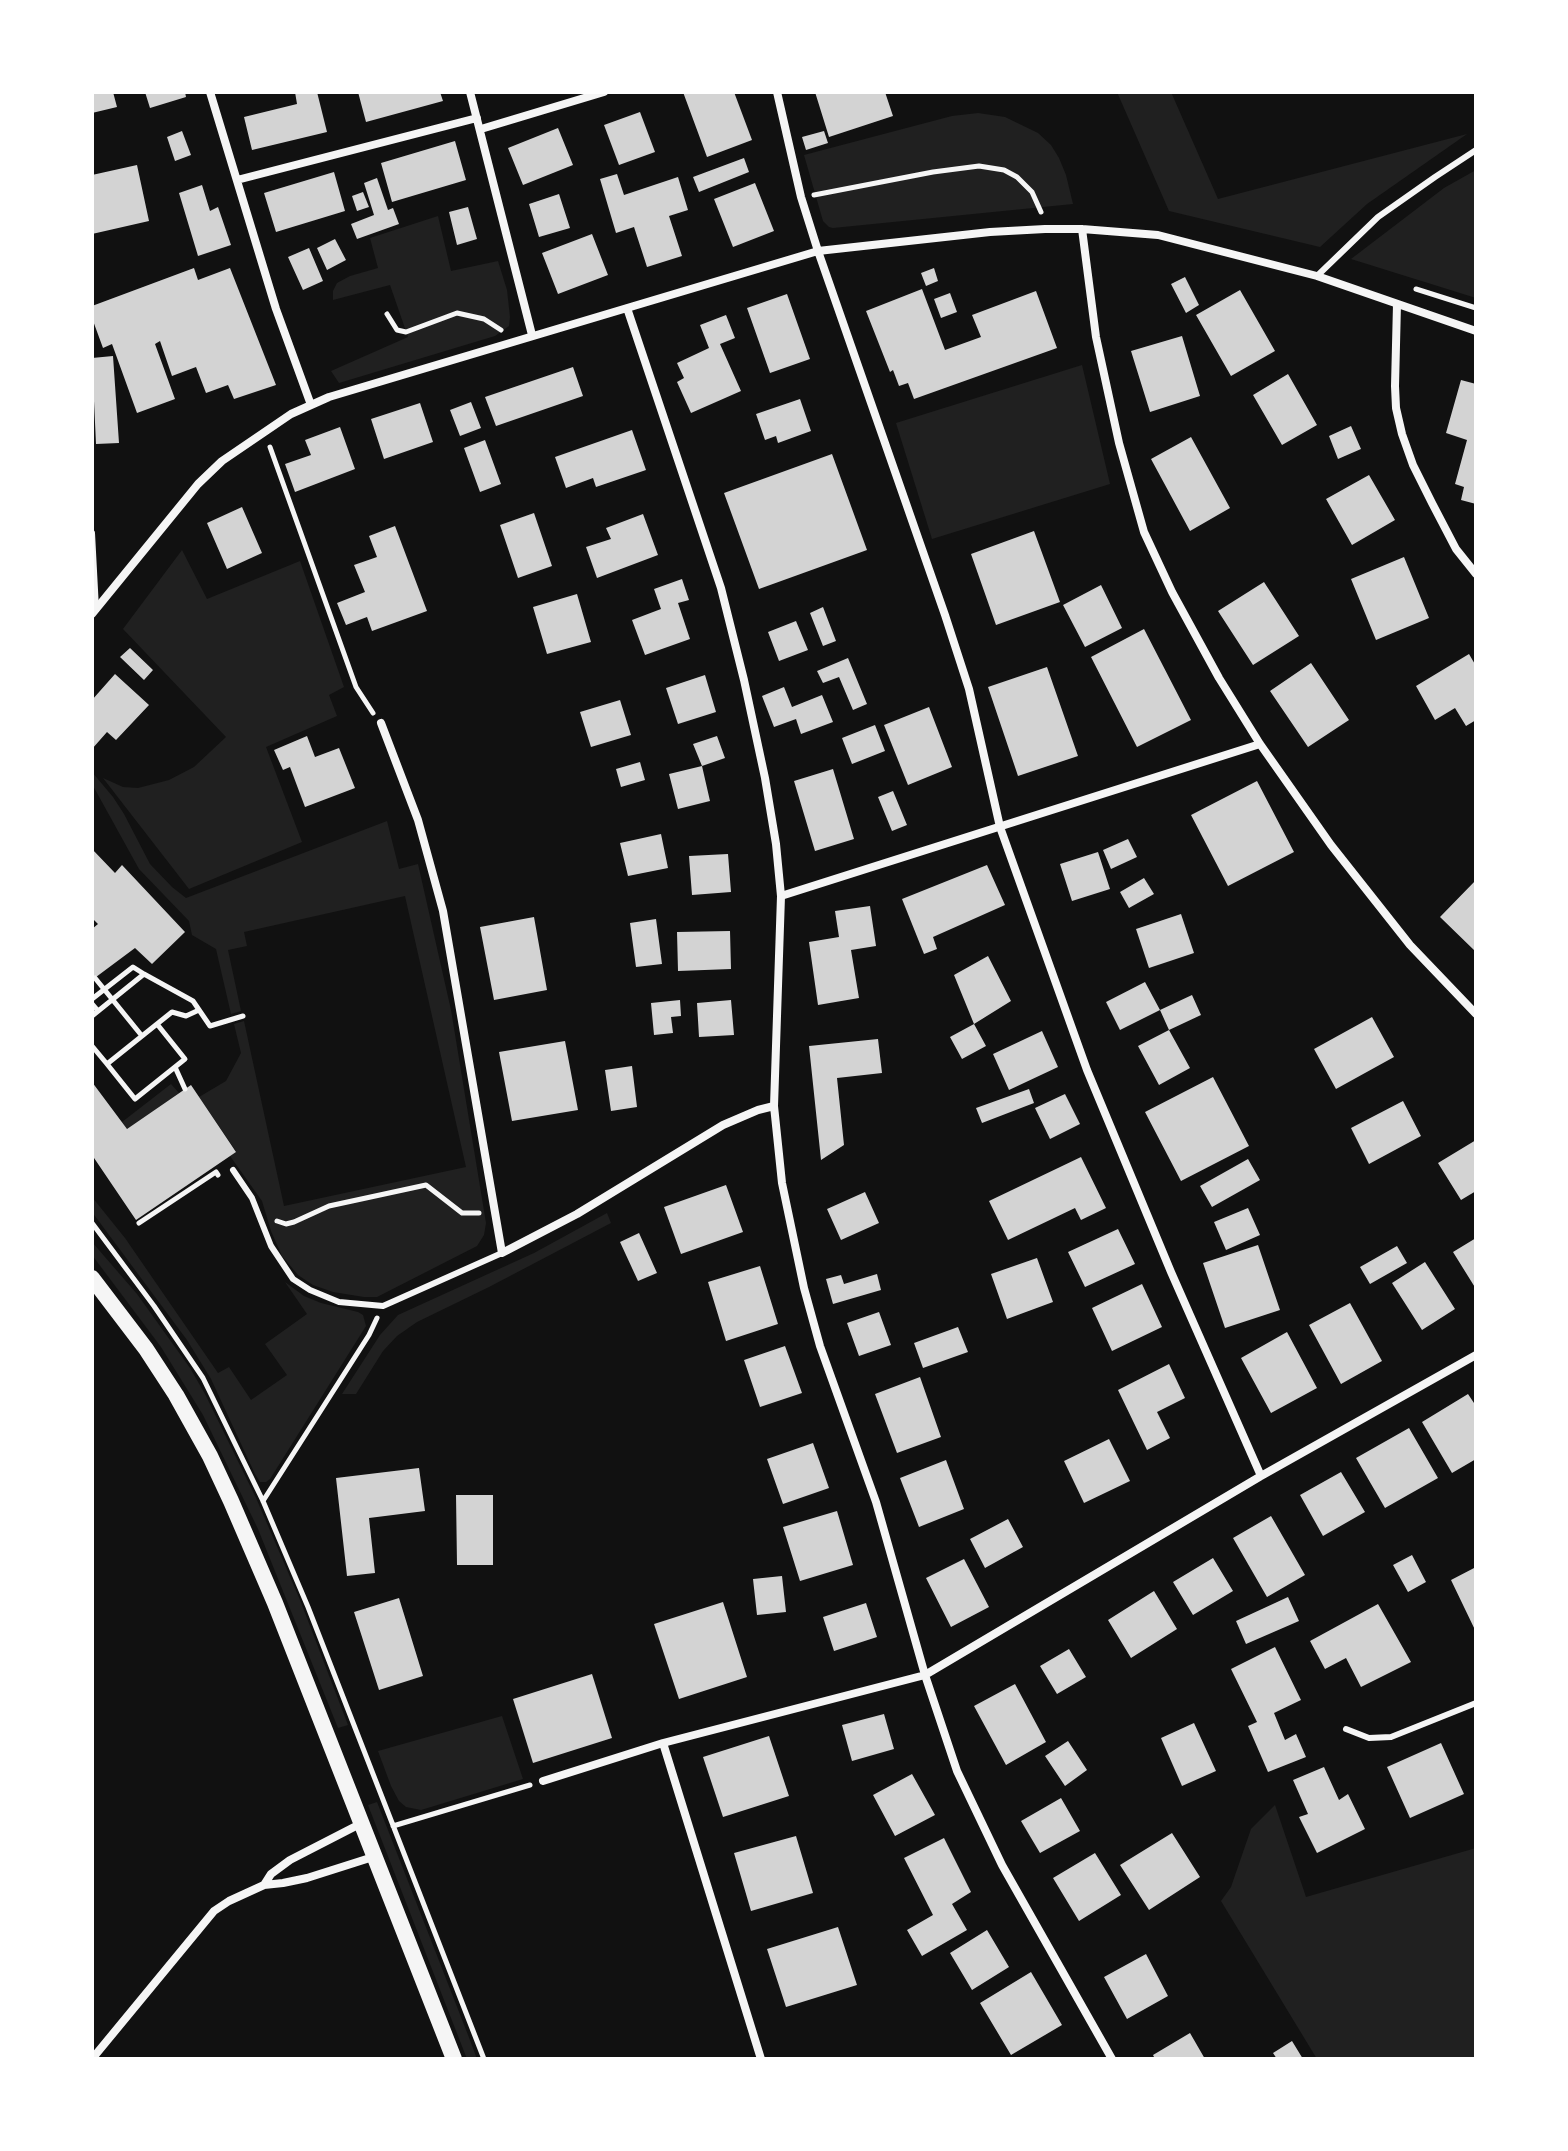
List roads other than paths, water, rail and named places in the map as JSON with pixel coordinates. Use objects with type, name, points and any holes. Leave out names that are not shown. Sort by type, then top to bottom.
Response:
[{"type":"main road","points":[[92,1278],[176,1395],[210,1456],[275,1603],[454,2059]]},
{"type":"street","points":[[210,92],[276,309],[311,405]]},
{"type":"street","points":[[470,92],[532,335]]},
{"type":"street","points":[[481,129],[604,92]]},
{"type":"street","points":[[777,92],[801,197],[818,251],[964,674],[1000,827],[1087,1070],[1261,1476]]},
{"type":"street","points":[[237,180],[477,118]]},
{"type":"street","points":[[1082,229],[1096,337],[1119,443],[1144,532],[1172,592],[1219,678],[1260,744],[1331,845],[1410,945],[1476,1014]]},
{"type":"street","points":[[94,612],[198,484],[222,461],[264,431],[311,405],[532,335],[818,251],[990,232],[1082,229],[1158,235],[1317,276],[1476,331]]},
{"type":"street","points":[[1397,304],[1395,386],[1402,434],[1413,465],[1456,549],[1476,574]]},
{"type":"street","points":[[627,308],[721,588],[765,778],[781,896],[774,1106],[782,1183],[804,1288],[820,1346],[876,1502],[925,1675],[957,1771],[1009,1878],[1112,2059]]},
{"type":"street","points":[[381,723],[418,820],[443,911],[502,1253],[577,1214],[723,1125],[774,1106]]},
{"type":"street","points":[[781,896],[1260,744]]},
{"type":"street","points":[[543,1781],[663,1743],[925,1675],[1261,1476],[1476,1355]]},
{"type":"street","points":[[663,1743],[761,2059]]},
{"type":"street","points":[[264,1885],[271,1874],[290,1860],[360,1824]]},
{"type":"street","points":[[92,2059],[214,1911],[264,1885],[307,1878],[373,1857]]},
{"type":"lane","points":[[1317,276],[1378,217],[1476,150]]},
{"type":"lane","points":[[92,533],[94,612]]},
{"type":"lane","points":[[233,1170],[252,1198],[277,1256],[293,1279],[339,1302],[383,1306],[502,1253]]},
{"type":"lane","points":[[1346,1729],[1369,1738],[1391,1737],[1476,1703]]}]
